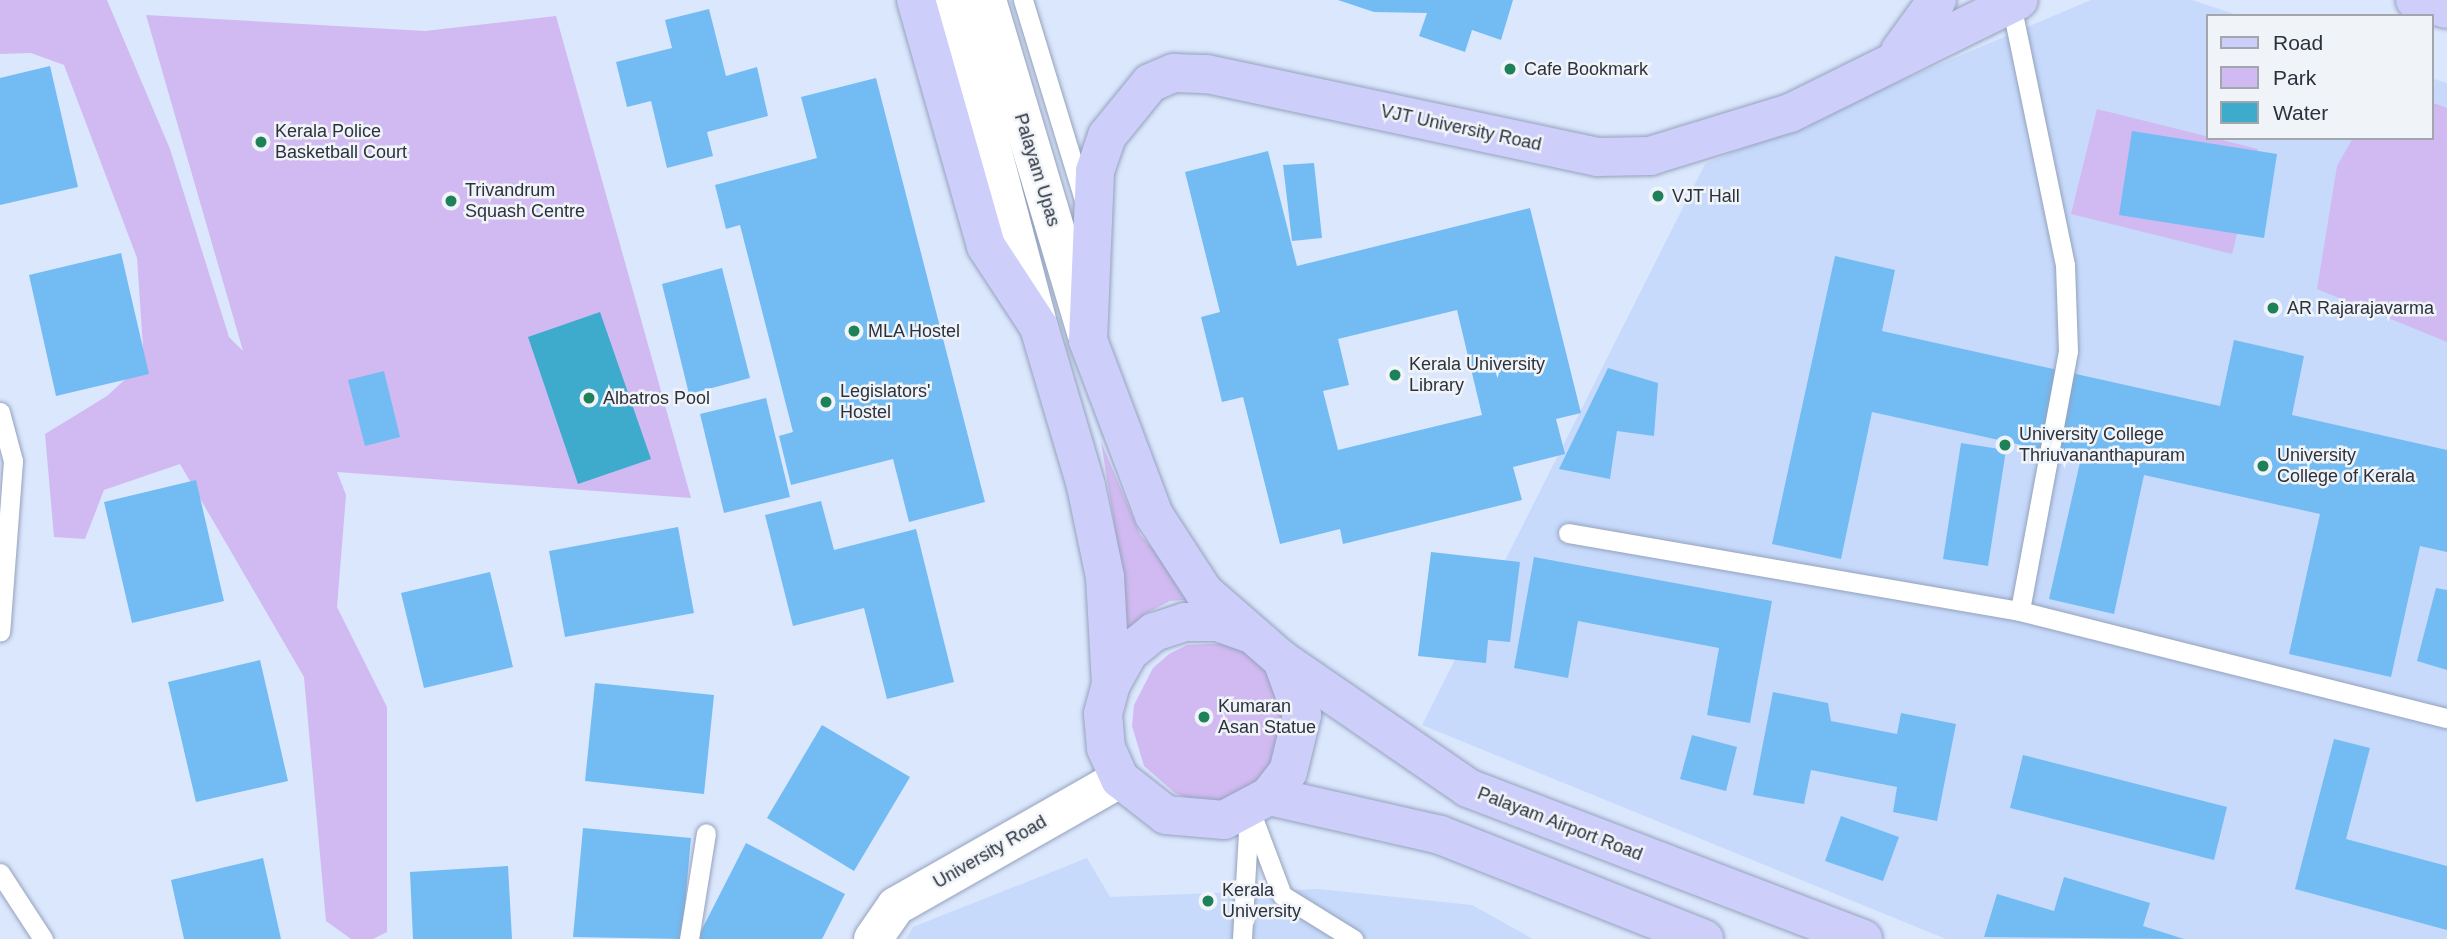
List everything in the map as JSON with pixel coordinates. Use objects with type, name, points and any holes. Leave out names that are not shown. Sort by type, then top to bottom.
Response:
[{"type":"main road","points":[[916,0],[986,246],[1039,327],[1103,564],[1111,684]]},
{"type":"main road","name":"Palayam Upas","points":[[953,0],[1039,327]]},
{"type":"main road","name":"Palayam Upas","points":[[987,0],[1088,340]]},
{"type":"main road","points":[[1896,56],[1937,0]]},
{"type":"main road","points":[[2415,0],[2447,9]]},
{"type":"main road","name":"VJT University Road","points":[[1088,340],[1088,215],[1107,136],[1150,83],[1174,73],[1207,75],[1598,157],[1650,156],[1790,113],[1896,56],[2015,2]]},
{"type":"main road","points":[[1088,340],[1154,515],[1204,592],[1282,660],[1302,715],[1288,772],[1259,803]]},
{"type":"main road","points":[[1248,632],[1218,622],[1185,622],[1154,632],[1129,652],[1111,684],[1103,714],[1106,748],[1120,779],[1166,815],[1195,822],[1259,803],[1440,835],[1704,939]]},
{"type":"main road","name":"Palayam Airport Road","points":[[1282,660],[1468,788],[1863,939]]},
{"type":"main road","name":"University Road","points":[[873,939],[896,906],[1120,779]]},
{"type":"lane","points":[[1023,0],[1088,215]]},
{"type":"lane","points":[[2015,2],[2065,265],[2068,351],[2020,611]]},
{"type":"lane","points":[[0,412],[13,461],[0,632]]},
{"type":"lane","points":[[1568,533],[2020,611],[2447,718]]},
{"type":"lane","points":[[1242,939],[1259,803]]},
{"type":"lane","points":[[1259,803],[1282,895],[1353,939]]},
{"type":"lane","points":[[690,939],[706,833]]},
{"type":"lane","points":[[0,873],[43,939]]},
{"type":"shaded area","name":"University College Thriuvananthapuram","points":[[2091,0],[2192,0],[2234,14],[2206,14],[2206,140],[2433,140],[2433,79],[2447,83],[2447,939],[1946,939],[1422,725],[1705,164]]},
{"type":"shaded area","name":"Kerala University","points":[[1087,858],[1110,897],[1319,889],[1472,905],[1533,939],[906,939],[913,927]]},
{"type":"green space","points":[[0,0],[107,0],[170,149],[229,337],[243,351],[146,15],[425,31],[556,16],[691,498],[337,472],[346,495],[337,607],[387,707],[387,932],[373,939],[351,939],[326,921],[304,677],[180,464],[104,490],[85,539],[54,537],[45,434],[107,396],[144,362],[137,258],[64,65],[31,53],[0,54]]},
{"type":"green space","points":[[2433,103],[2447,108],[2447,342],[2317,289],[2337,166],[2352,140],[2433,140]]},
{"type":"green space","points":[[2097,109],[2206,136],[2206,140],[2222,140],[2258,149],[2232,254],[2071,214]]},
{"type":"green space","points":[[1101,442],[1141,536],[1199,599],[1170,601],[1145,614],[1125,637],[1121,566]]},
{"type":"green space","points":[[1229,643],[1265,663],[1290,739],[1255,790],[1216,802],[1195,801],[1175,793],[1144,766],[1132,726],[1134,705],[1153,668],[1169,654],[1187,645]]},
{"type":"water","name":"Albatros Pool","points":[[600,312],[651,459],[578,484],[528,337]]},
{"type":"building","points":[[1338,0],[1513,0],[1501,40],[1472,30],[1465,52],[1419,36],[1427,13],[1374,12]]},
{"type":"building","points":[[709,9],[726,76],[757,67],[768,116],[707,132],[713,156],[667,168],[651,101],[627,107],[616,62],[672,48],[665,20]]},
{"type":"building","points":[[50,66],[78,187],[0,205],[0,78]]},
{"type":"building","name":"MLA Hostel","points":[[876,78],[985,502],[909,522],[893,459],[791,485],[779,436],[793,432],[740,225],[726,229],[715,185],[817,158],[801,97]]},
{"type":"building","points":[[2132,131],[2277,154],[2264,238],[2119,215]]},
{"type":"building","points":[[1268,151],[1297,266],[1530,208],[1581,413],[1556,419],[1565,454],[1513,467],[1522,500],[1343,544],[1340,529],[1280,544],[1243,397],[1222,402],[1201,317],[1220,312],[1185,172]],"holes":[[[1457,310],[1482,415],[1338,450],[1323,391],[1349,385],[1338,339]]]},
{"type":"building","points":[[1314,163],[1322,238],[1292,241],[1283,165]]},
{"type":"building","points":[[121,253],[149,374],[56,396],[29,275]]},
{"type":"building","name":"University College of Kerala","points":[[1835,256],[1895,270],[1882,331],[2220,406],[2234,340],[2304,356],[2292,415],[2447,450],[2447,552],[2420,546],[2391,677],[2289,654],[2320,514],[2144,475],[2114,614],[2049,599],[2081,458],[1872,412],[1841,559],[1772,544]]},
{"type":"building","points":[[722,268],[750,378],[689,394],[662,284]]},
{"type":"building","points":[[1608,368],[1658,383],[1654,436],[1617,431],[1610,479],[1559,469]]},
{"type":"building","points":[[384,371],[400,437],[365,446],[348,380]]},
{"type":"building","points":[[766,398],[790,497],[724,513],[700,414]]},
{"type":"building","points":[[1961,443],[2006,450],[1988,566],[1943,559]]},
{"type":"building","points":[[196,480],[224,601],[132,623],[104,502]]},
{"type":"building","points":[[821,501],[834,550],[916,529],[954,682],[887,699],[864,608],[793,626],[765,515]]},
{"type":"building","points":[[678,527],[694,613],[565,637],[549,551]]},
{"type":"building","points":[[1431,552],[1520,562],[1510,642],[1488,640],[1486,663],[1418,656]]},
{"type":"building","points":[[1534,557],[1772,601],[1750,723],[1707,715],[1719,648],[1578,621],[1568,678],[1514,668]]},
{"type":"building","points":[[490,572],[513,667],[424,688],[401,593]]},
{"type":"building","points":[[2436,588],[2447,590],[2447,670],[2417,661]]},
{"type":"building","points":[[260,660],[288,781],[196,802],[168,682]]},
{"type":"building","points":[[595,683],[714,695],[704,794],[585,781]]},
{"type":"building","points":[[1773,692],[1828,703],[1831,721],[1897,734],[1901,713],[1956,724],[1937,821],[1893,812],[1897,787],[1811,770],[1804,804],[1753,795]]},
{"type":"building","points":[[822,725],[910,777],[854,871],[767,818]]},
{"type":"building","points":[[1692,735],[1737,747],[1726,791],[1680,779]]},
{"type":"building","points":[[2334,739],[2370,748],[2346,839],[2447,866],[2447,930],[2295,889]]},
{"type":"building","points":[[2023,755],[2227,807],[2214,860],[2010,808]]},
{"type":"building","points":[[1841,816],[1899,837],[1883,881],[1825,861]]},
{"type":"building","points":[[583,828],[691,838],[682,939],[573,937]]},
{"type":"building","points":[[746,843],[845,894],[822,939],[697,939]]},
{"type":"building","points":[[263,858],[281,939],[184,939],[171,880]]},
{"type":"building","points":[[508,866],[512,939],[413,939],[410,872]]},
{"type":"building","points":[[2064,877],[2150,903],[2143,926],[2184,939],[1984,937],[1997,894],[2054,911]]},
{"type":"place","name":"Cafe Bookmark","points":[[1510,69]]},
{"type":"place","name":"Kerala Police Basketball Court","points":[[261,142]]},
{"type":"place","name":"VJT Hall","points":[[1658,196]]},
{"type":"place","name":"Trivandrum Squash Centre","points":[[451,201]]},
{"type":"place","name":"AR Rajarajavarma","points":[[2273,308]]},
{"type":"place","name":"MLA Hostel","points":[[854,331]]},
{"type":"place","name":"Kerala University Library","points":[[1395,375]]},
{"type":"place","name":"Albatros Pool","points":[[589,398]]},
{"type":"place","name":"Legislators' Hostel","points":[[826,402]]},
{"type":"place","name":"University College Thriuvananthapuram","points":[[2005,445]]},
{"type":"place","name":"University College of Kerala","points":[[2263,466]]},
{"type":"place","name":"Kumaran Asan Statue","points":[[1204,717]]},
{"type":"place","name":"Kerala University","points":[[1208,901]]}]
